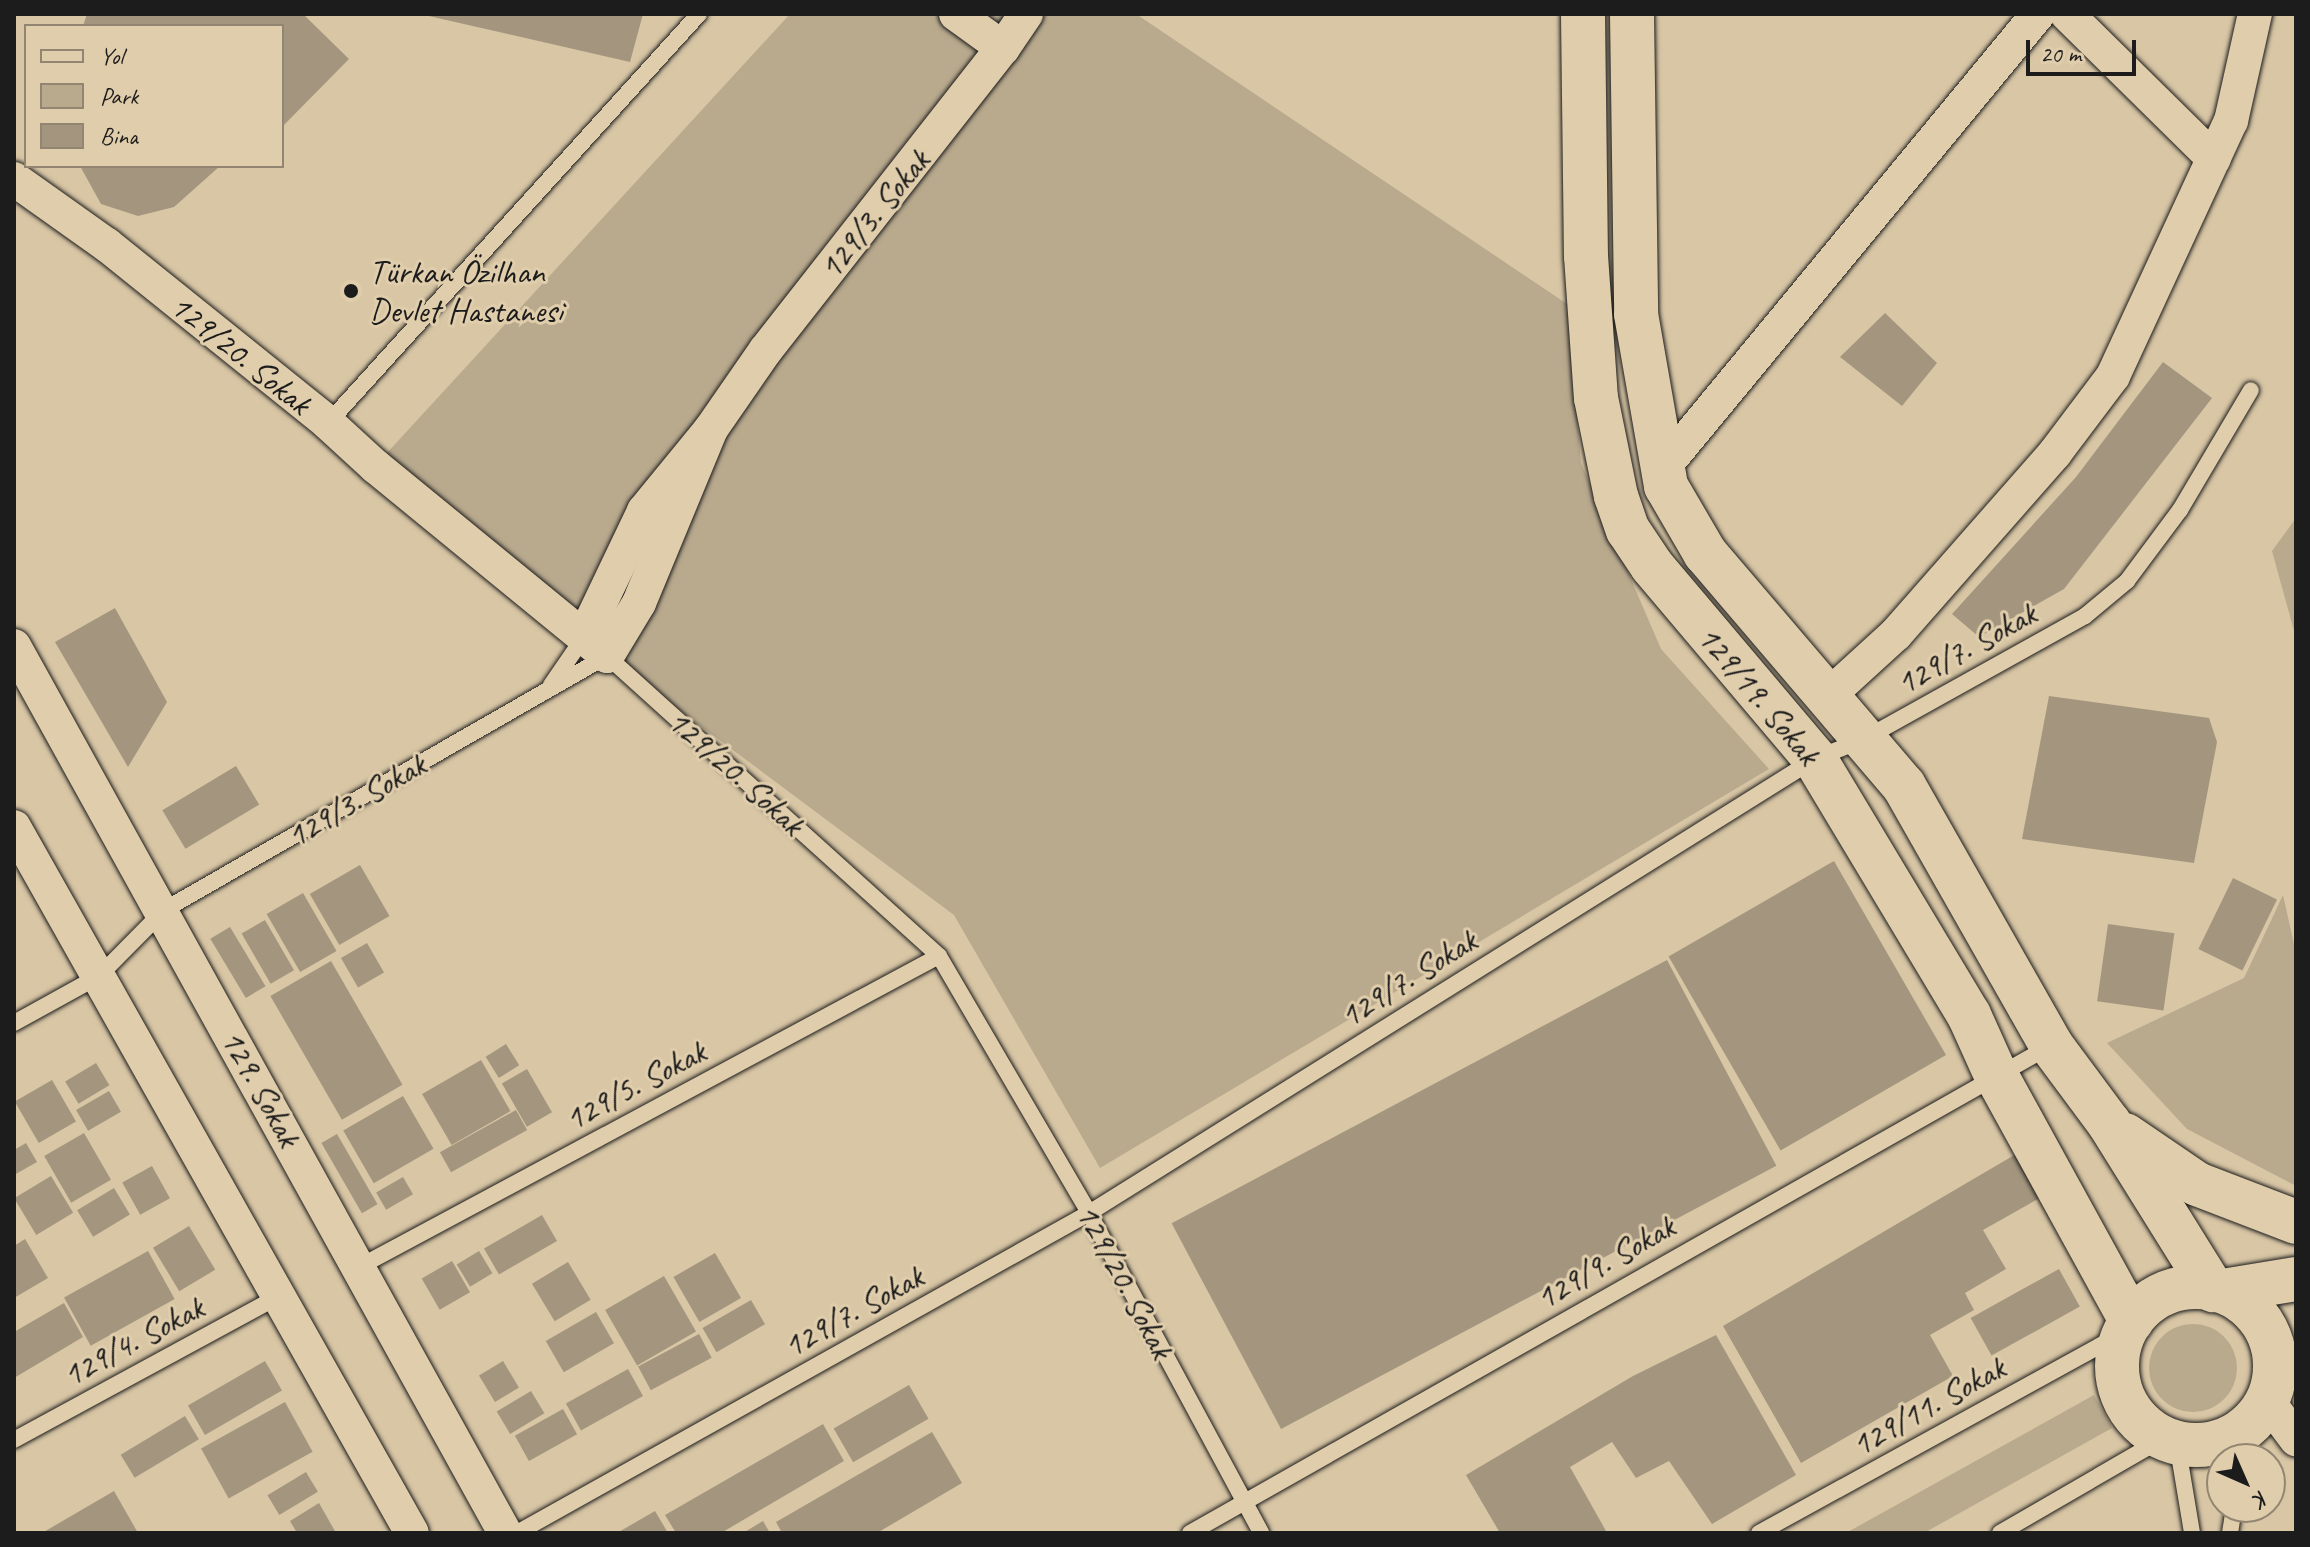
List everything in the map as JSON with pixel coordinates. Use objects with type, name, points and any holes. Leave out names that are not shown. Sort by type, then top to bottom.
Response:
[{"type":"main road","name":"129/19. Sokak","points":[[1583,14],[1587,272],[1596,398],[1616,496],[1628,530],[1652,566],[1815,759],[1969,1015],[1996,1075],[2128,1326]]},
{"type":"main road","name":"129/19. Sokak","points":[[1632,14],[1636,314],[1666,486],[1705,553],[1828,696],[1912,800],[2051,1045],[2109,1123],[2218,1291]]},
{"type":"main road","points":[[2109,1123],[2197,1184],[2296,1222]]},
{"type":"main road","points":[[2218,1291],[2247,1305],[2264,1325],[2274,1350],[2265,1410],[2214,1443],[2171,1441],[2134,1416],[2122,1395],[2117,1369],[2128,1326],[2171,1291],[2218,1291],[2296,1279]]},
{"type":"street","points":[[956,14],[1003,48]]},
{"type":"street","name":"129/3. Sokak","points":[[595,647],[639,603],[711,429],[765,351],[1003,48],[1026,14]]},
{"type":"street","points":[[1663,468],[2038,14]]},
{"type":"street","points":[[2067,14],[2214,159]]},
{"type":"street","points":[[1828,696],[1896,634],[2055,453],[2113,376],[2231,121],[2255,14]]},
{"type":"street","name":"129/20. Sokak","points":[[14,179],[107,245],[328,423],[595,647]]},
{"type":"street","name":"129. Sokak","points":[[14,646],[164,910],[505,1533]]},
{"type":"street","points":[[14,827],[281,1295],[412,1533]]},
{"type":"street","points":[[2265,1410],[2296,1439]]},
{"type":"lane","points":[[328,423],[699,14]]},
{"type":"lane","name":"129/7. Sokak","points":[[517,1533],[1089,1213],[1815,759],[1864,739],[2085,616],[2127,581],[2180,510],[2251,390]]},
{"type":"lane","name":"129/3. Sokak","points":[[548,690],[595,647]]},
{"type":"lane","name":"129/3. Sokak","points":[[164,910],[548,690],[595,647]]},
{"type":"lane","name":"129/20. Sokak","points":[[595,647],[939,956],[1089,1213],[1261,1533]]},
{"type":"lane","points":[[14,1023],[99,976],[164,910]]},
{"type":"lane","name":"129/5. Sokak","points":[[359,1267],[939,956]]},
{"type":"lane","name":"129/9. Sokak","points":[[1190,1533],[2051,1045]]},
{"type":"lane","name":"129/4. Sokak","points":[[14,1440],[281,1295]]},
{"type":"lane","name":"129/11. Sokak","points":[[1759,1533],[2128,1326]]},
{"type":"lane","points":[[2000,1533],[2171,1441],[2192,1533]]},
{"type":"green space","points":[[790,14],[1136,14],[1567,304],[1581,463],[1661,649],[1769,769],[1100,1168],[954,915],[607,656],[375,466]]},
{"type":"green space","points":[[2296,518],[2296,638],[2272,551]]},
{"type":"green space","points":[[2283,895],[2296,953],[2296,1186],[2187,1129],[2107,1043],[2244,978]]},
{"type":"green space","points":[[2193,1324],[2210,1327],[2224,1337],[2234,1351],[2237,1368],[2234,1385],[2224,1399],[2210,1409],[2193,1412],[2176,1409],[2162,1399],[2152,1385],[2149,1368],[2152,1351],[2162,1337],[2176,1327]]},
{"type":"green space","points":[[2094,1395],[2112,1428],[1924,1533],[1846,1533]]},
{"type":"building","points":[[87,14],[303,14],[349,59],[284,125],[284,24],[84,24]]},
{"type":"building","points":[[420,14],[643,14],[630,62]]},
{"type":"building","points":[[81,168],[218,168],[174,207],[138,216],[101,204]]},
{"type":"building","points":[[1885,313],[1937,363],[1902,406],[1840,357]]},
{"type":"building","points":[[2163,362],[2212,398],[2064,589],[1979,637],[1952,614],[2076,477]]},
{"type":"building","points":[[115,608],[167,702],[128,767],[55,642]]},
{"type":"building","points":[[2049,696],[2209,718],[2217,742],[2194,863],[2022,839]]},
{"type":"building","points":[[236,766],[259,805],[185,849],[162,810]]},
{"type":"building","points":[[1834,861],[1946,1055],[1781,1150],[1669,956]]},
{"type":"building","points":[[360,865],[390,916],[339,945],[310,894]]},
{"type":"building","points":[[2233,878],[2277,899],[2242,970],[2198,949]]},
{"type":"building","points":[[303,893],[336,951],[300,972],[267,914]]},
{"type":"building","points":[[265,920],[294,970],[271,984],[242,934]]},
{"type":"building","points":[[2108,924],[2174,933],[2163,1011],[2097,1001]]},
{"type":"building","points":[[230,927],[266,986],[246,998],[210,939]]},
{"type":"building","points":[[367,943],[384,972],[358,987],[341,958]]},
{"type":"building","points":[[1667,960],[1776,1166],[1281,1429],[1172,1223]]},
{"type":"building","points":[[331,961],[403,1085],[342,1120],[270,996]]},
{"type":"building","points":[[506,1044],[519,1065],[499,1078],[486,1057]]},
{"type":"building","points":[[481,1060],[510,1111],[452,1145],[422,1094]]},
{"type":"building","points":[[96,1063],[109,1085],[79,1104],[65,1082]]},
{"type":"building","points":[[527,1069],[552,1112],[527,1127],[502,1084]]},
{"type":"building","points":[[52,1080],[76,1122],[39,1143],[15,1102]]},
{"type":"building","points":[[109,1091],[121,1112],[88,1131],[76,1110]]},
{"type":"building","points":[[403,1096],[434,1149],[374,1183],[343,1130]]},
{"type":"building","points":[[516,1110],[527,1130],[451,1172],[440,1152]]},
{"type":"building","points":[[84,1133],[111,1180],[71,1203],[44,1156]]},
{"type":"building","points":[[337,1134],[378,1204],[362,1213],[321,1143]]},
{"type":"building","points":[[26,1143],[37,1162],[14,1175],[14,1150]]},
{"type":"building","points":[[2028,1147],[2052,1191],[1983,1230],[2006,1269],[1965,1293],[1974,1310],[1930,1335],[1953,1376],[1801,1463],[1723,1326]]},
{"type":"building","points":[[152,1166],[170,1198],[140,1215],[122,1182]]},
{"type":"building","points":[[51,1176],[73,1213],[36,1235],[14,1198]]},
{"type":"building","points":[[403,1177],[413,1194],[386,1210],[376,1192]]},
{"type":"building","points":[[114,1188],[130,1215],[93,1237],[77,1210]]},
{"type":"building","points":[[542,1215],[557,1241],[499,1274],[484,1248]]},
{"type":"building","points":[[189,1226],[215,1270],[179,1291],[153,1248]]},
{"type":"building","points":[[25,1239],[48,1278],[14,1298],[14,1246]]},
{"type":"building","points":[[148,1251],[175,1299],[91,1346],[64,1298]]},
{"type":"building","points":[[479,1251],[492,1273],[470,1287],[457,1264]]},
{"type":"building","points":[[715,1253],[741,1298],[699,1322],[673,1277]]},
{"type":"building","points":[[452,1261],[470,1292],[440,1310],[422,1278]]},
{"type":"building","points":[[568,1262],[591,1300],[555,1321],[532,1284]]},
{"type":"building","points":[[2059,1269],[2080,1307],[1992,1356],[1971,1318]]},
{"type":"building","points":[[664,1276],[696,1331],[637,1365],[605,1310]]},
{"type":"building","points":[[751,1300],[765,1324],[717,1352],[703,1328]]},
{"type":"building","points":[[64,1303],[83,1337],[14,1378],[14,1332]]},
{"type":"building","points":[[596,1312],[614,1343],[564,1372],[546,1341]]},
{"type":"building","points":[[699,1334],[712,1358],[651,1390],[638,1366]]},
{"type":"building","points":[[1716,1335],[1796,1475],[1712,1524],[1669,1461],[1636,1478],[1612,1442],[1570,1467],[1606,1531],[1500,1533],[1466,1475],[1633,1376]]},
{"type":"building","points":[[265,1361],[282,1390],[205,1435],[188,1406]]},
{"type":"building","points":[[503,1361],[519,1388],[495,1402],[479,1375]]},
{"type":"building","points":[[628,1369],[643,1396],[581,1431],[566,1403]]},
{"type":"building","points":[[909,1385],[929,1419],[853,1462],[834,1428]]},
{"type":"building","points":[[531,1391],[544,1413],[510,1434],[497,1412]]},
{"type":"building","points":[[285,1402],[313,1452],[229,1498],[201,1449]]},
{"type":"building","points":[[563,1409],[577,1434],[529,1461],[515,1436]]},
{"type":"building","points":[[185,1416],[199,1439],[135,1478],[121,1455]]},
{"type":"building","points":[[823,1424],[844,1461],[721,1533],[676,1533],[665,1515]]},
{"type":"building","points":[[932,1432],[962,1483],[877,1533],[782,1533],[776,1522]]},
{"type":"building","points":[[306,1472],[318,1492],[279,1515],[267,1495]]},
{"type":"building","points":[[114,1491],[138,1533],[42,1533]]},
{"type":"building","points":[[319,1503],[336,1533],[297,1533],[290,1521]]},
{"type":"building","points":[[655,1511],[668,1533],[617,1533]]},
{"type":"building","points":[[763,1521],[770,1533],[743,1533]]},
{"type":"place","name":"Türkan Özilhan Devlet Hastanesi","points":[[351,291]]}]
